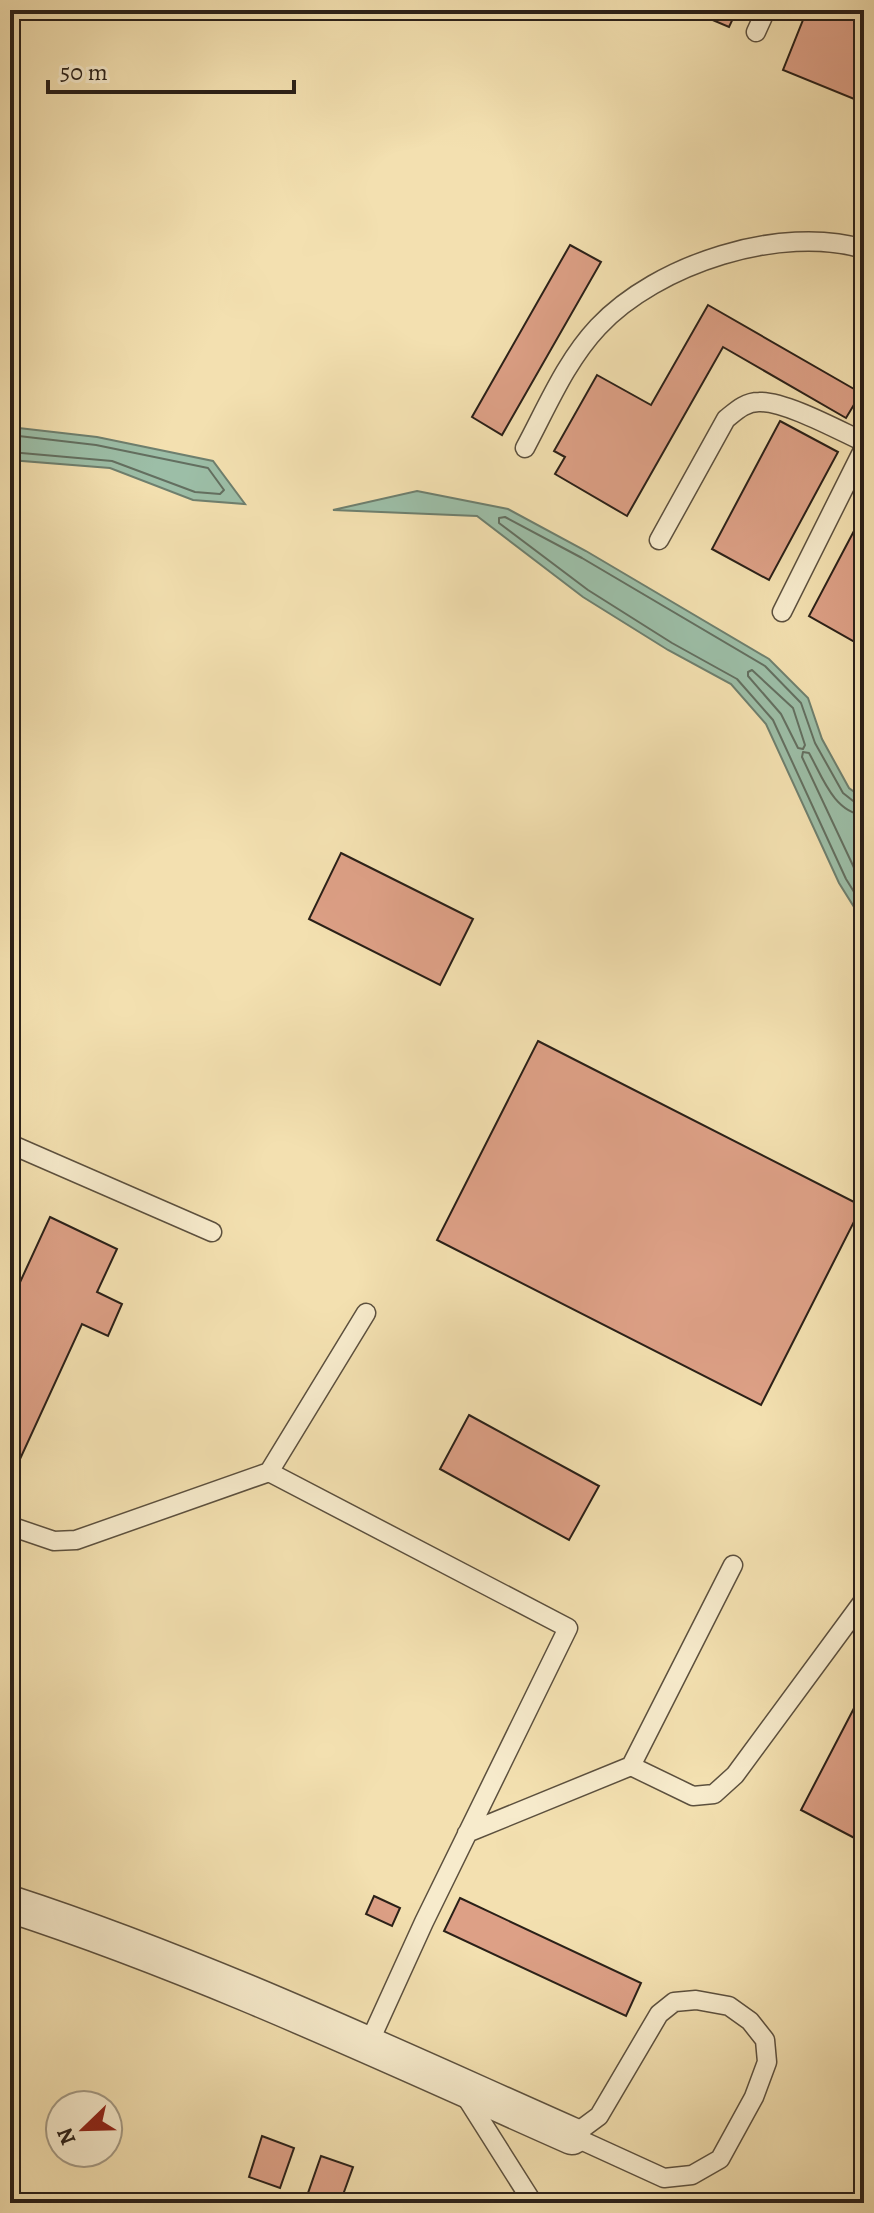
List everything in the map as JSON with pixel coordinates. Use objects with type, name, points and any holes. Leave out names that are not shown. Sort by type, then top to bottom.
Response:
[{"type":"street","points":[[10,1904],[283,2008],[572,2136]]},
{"type":"lane","points":[[756,32],[766,10]]},
{"type":"lane","points":[[525,448],[572,361],[598,326],[636,295],[706,259],[756,246],[807,240],[843,243],[864,249]]},
{"type":"lane","points":[[659,540],[726,419],[741,407],[756,401],[776,404],[864,442]]},
{"type":"lane","points":[[782,612],[864,448]]},
{"type":"lane","points":[[10,1144],[212,1232]]},
{"type":"lane","points":[[10,1526],[54,1541],[76,1540],[269,1472],[366,1313]]},
{"type":"lane","points":[[269,1472],[568,1628],[467,1833],[368,2045]]},
{"type":"lane","points":[[467,1833],[631,1766],[733,1565]]},
{"type":"lane","points":[[631,1766],[693,1796],[714,1794],[735,1775],[864,1600]]},
{"type":"lane","points":[[696,2000],[729,2006],[750,2021],[765,2040],[767,2062],[754,2097],[720,2159],[692,2175],[664,2178],[572,2136],[599,2116],[659,2014],[674,2002],[696,2000]]},
{"type":"lane","points":[[458,2085],[533,2203]]},
{"type":"water","points":[[10,427],[97,437],[213,461],[245,504],[193,500],[110,468],[10,460]]},
{"type":"water","points":[[417,491],[508,509],[586,551],[769,659],[808,698],[822,739],[849,788],[864,799],[864,923],[839,883],[766,724],[731,684],[668,650],[583,597],[477,516],[333,510]]},
{"type":"building","points":[[689,10],[737,10],[729,27]]},
{"type":"building","points":[[807,10],[864,10],[864,103],[783,70]]},
{"type":"building","points":[[570,245],[601,262],[502,435],[472,417]]},
{"type":"building","points":[[708,305],[861,393],[846,418],[723,347],[627,516],[555,474],[565,457],[554,451],[597,375],[651,405]]},
{"type":"building","points":[[780,421],[838,452],[769,580],[712,549]]},
{"type":"building","points":[[864,512],[864,642],[862,646],[809,616]]},
{"type":"building","points":[[341,853],[473,919],[440,985],[309,919]]},
{"type":"building","points":[[538,1041],[862,1206],[761,1405],[437,1240]]},
{"type":"building","points":[[50,1217],[117,1249],[97,1292],[122,1304],[108,1336],[82,1324],[15,1470],[10,1468],[10,1304]]},
{"type":"building","points":[[469,1415],[599,1486],[569,1540],[440,1469]]},
{"type":"building","points":[[864,1689],[864,1843],[801,1810]]},
{"type":"building","points":[[374,1896],[400,1908],[392,1926],[366,1914]]},
{"type":"building","points":[[460,1898],[641,1983],[626,2016],[444,1931]]},
{"type":"building","points":[[262,2136],[294,2148],[280,2188],[249,2177]]},
{"type":"building","points":[[321,2156],[353,2167],[340,2203],[327,2203],[307,2196]]}]
